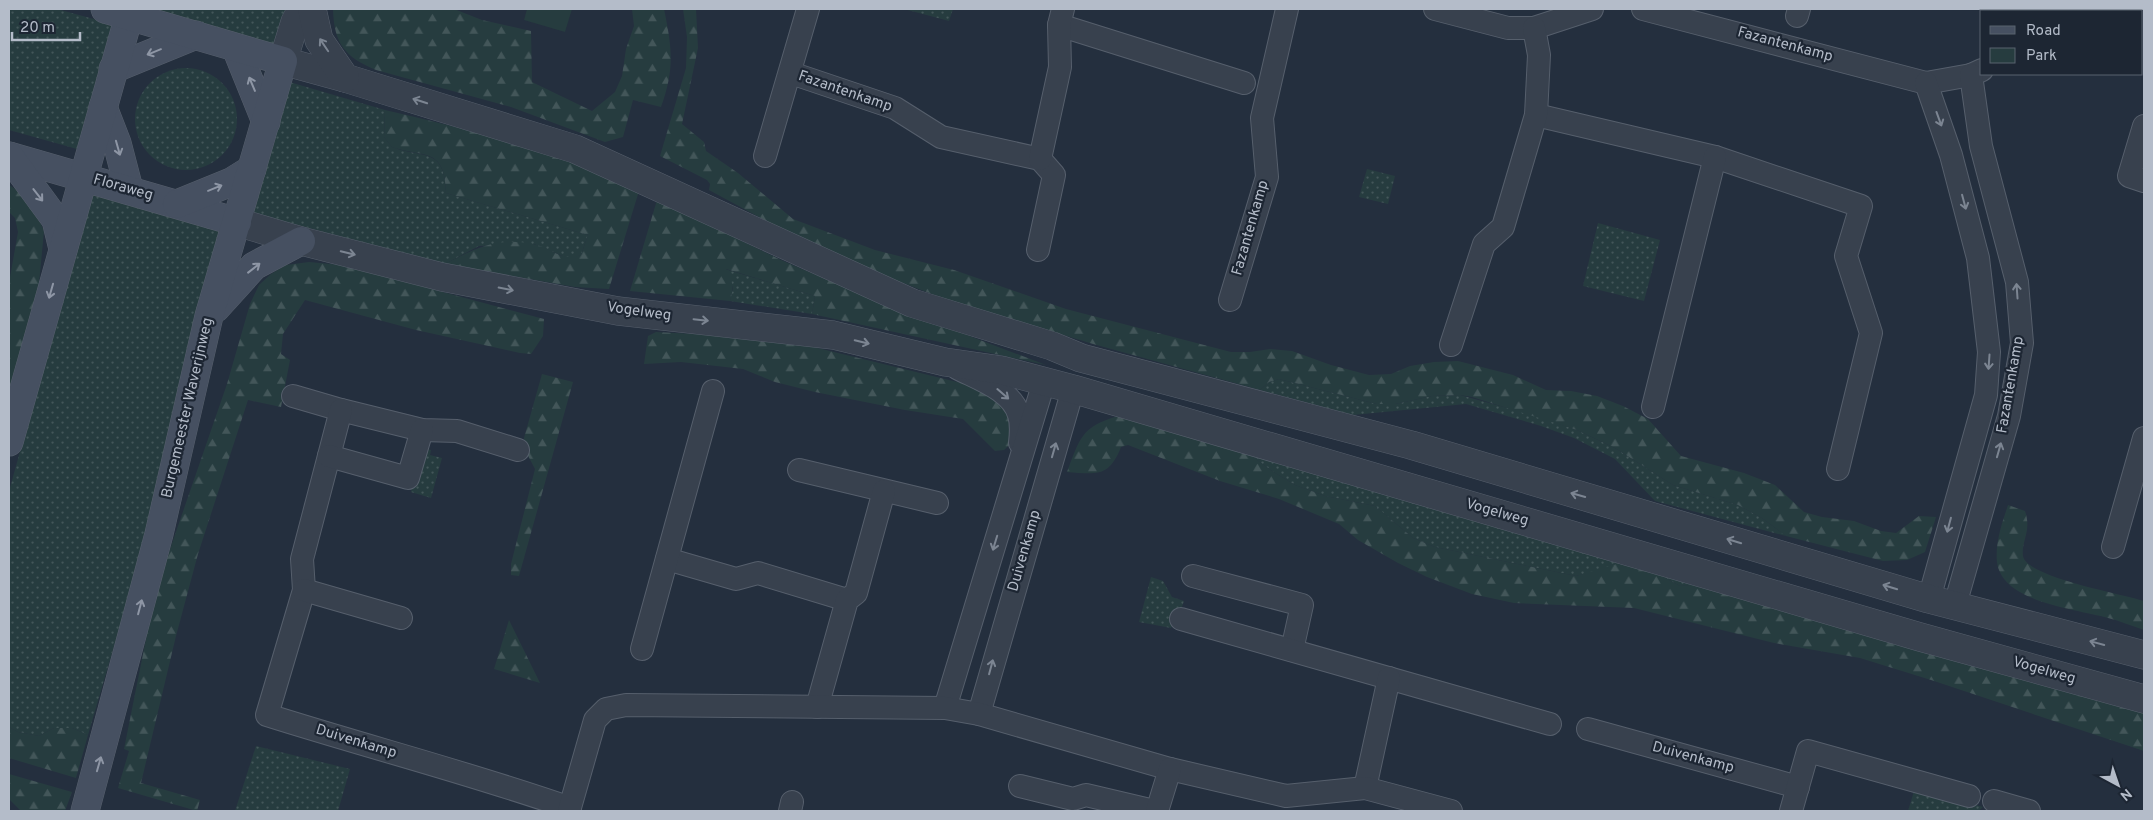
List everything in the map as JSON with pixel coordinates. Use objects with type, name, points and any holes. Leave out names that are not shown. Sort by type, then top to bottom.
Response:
[{"type":"main road","points":[[9,442],[103,107],[112,69],[121,11],[283,61]]},
{"type":"main road","points":[[112,69],[196,35]]},
{"type":"main road","points":[[236,48],[266,122]]},
{"type":"main road","name":"Burgemeester Waverijnweg","points":[[85,811],[159,534],[209,316],[283,61]]},
{"type":"main road","points":[[103,107],[117,143],[129,189]]},
{"type":"main road","points":[[9,156],[56,220],[63,249]]},
{"type":"main road","name":"Floraweg","points":[[9,156],[129,189],[237,222]]},
{"type":"main road","points":[[176,204],[232,182],[252,169]]},
{"type":"main road","points":[[209,316],[233,287],[254,266],[301,240]]},
{"type":"street","name":"Burgemeester Waverijnweg","points":[[283,61],[295,22],[302,9]]},
{"type":"street","points":[[312,9],[319,40],[345,78]]},
{"type":"street","name":"Fazantenkamp","points":[[764,156],[791,73],[808,9]]},
{"type":"street","name":"Fazantenkamp","points":[[1230,300],[1267,177],[1262,118],[1287,9]]},
{"type":"street","points":[[1434,9],[1508,28],[1534,28],[1592,9]]},
{"type":"street","name":"Fazantenkamp","points":[[1643,9],[1926,82],[1976,73],[1981,146],[2017,282],[2022,342],[2009,416],[1955,605]]},
{"type":"street","points":[[1038,250],[1054,175],[1040,159],[1060,67],[1061,17],[1244,83]]},
{"type":"street","points":[[1452,345],[1484,244],[1504,227],[1536,115],[1539,55],[1534,28]]},
{"type":"street","points":[[283,61],[345,78],[575,149],[912,303],[1052,346],[1081,358],[1411,445],[1929,599],[2144,655]]},
{"type":"street","name":"Fazantenkamp","points":[[791,73],[895,108],[940,137],[1040,159]]},
{"type":"street","name":"Fazantenkamp","points":[[1926,82],[1952,155],[1978,258],[1989,352],[1986,395],[1929,599]]},
{"type":"street","points":[[1536,115],[1716,157],[1861,206],[1846,256],[1872,333],[1838,469]]},
{"type":"street","points":[[2144,126],[2129,176],[2144,181]]},
{"type":"street","points":[[1653,408],[1716,157]]},
{"type":"street","name":"Vogelweg","points":[[237,222],[442,277],[618,311],[834,335],[945,362],[1002,370],[1073,389],[1932,640],[2144,699]]},
{"type":"street","points":[[1044,382],[1052,346]]},
{"type":"street","points":[[1073,389],[1081,358]]},
{"type":"street","name":"Duivenkamp","points":[[945,362],[999,390],[1013,404],[1019,415],[1021,428],[1019,460]]},
{"type":"street","name":"Duivenkamp","points":[[945,708],[1044,382]]},
{"type":"street","name":"Duivenkamp","points":[[979,714],[1073,389]]},
{"type":"street","points":[[642,649],[713,390]]},
{"type":"street","points":[[293,396],[422,430],[457,431],[518,450]]},
{"type":"street","name":"Duivenkamp","points":[[341,410],[302,559],[304,590],[267,715],[362,745],[448,768],[569,809],[595,720],[606,709],[626,705],[945,708],[979,714],[1170,770],[1286,796],[1365,788],[1451,811]]},
{"type":"street","points":[[329,456],[408,478],[422,430]]},
{"type":"street","points":[[2113,546],[2137,492],[2144,438]]},
{"type":"street","points":[[799,470],[937,503]]},
{"type":"street","points":[[817,707],[846,600],[856,593],[884,491]]},
{"type":"street","points":[[667,559],[736,578],[758,573],[846,600]]},
{"type":"street","points":[[1193,576],[1302,605],[1292,650]]},
{"type":"street","points":[[304,590],[401,618]]},
{"type":"street","points":[[1929,599],[1932,640]]},
{"type":"street","points":[[1932,640],[1955,605]]},
{"type":"street","points":[[1181,619],[1550,724]]},
{"type":"street","points":[[1365,788],[1389,678]]},
{"type":"street","name":"Duivenkamp","points":[[1588,729],[1798,787]]},
{"type":"street","points":[[1791,811],[1808,751],[1969,796]]},
{"type":"street","points":[[1020,786],[1073,799],[1086,795],[1155,811],[1170,770]]},
{"type":"street","points":[[1994,801],[2029,811]]},
{"type":"green space","points":[[9,9],[57,9],[112,24],[77,149],[9,130]]},
{"type":"green space","points":[[147,9],[291,9],[281,48]]},
{"type":"green space","points":[[333,9],[454,9],[482,20],[531,31],[532,82],[592,111],[615,92],[622,76],[626,49],[634,26],[632,9],[664,9],[671,58],[668,81],[661,107],[633,100],[623,137],[605,142],[511,107],[376,70],[365,65],[356,60],[343,48],[336,31]]},
{"type":"green space","points":[[527,9],[572,9],[565,32],[524,20]]},
{"type":"green space","points":[[683,9],[696,9],[698,48],[682,124],[704,142],[706,151],[738,173],[793,219],[875,250],[954,270],[1066,309],[1231,352],[1270,349],[1292,351],[1331,365],[1369,375],[1391,374],[1410,366],[1434,362],[1458,361],[1513,375],[1546,390],[1571,391],[1597,396],[1623,406],[1648,419],[1681,456],[1744,473],[1775,485],[1804,512],[1822,517],[1854,521],[1881,531],[1896,533],[1919,516],[1936,517],[1925,552],[1907,560],[1883,561],[1786,536],[1762,518],[1738,505],[1673,485],[1615,448],[1577,430],[1472,397],[1460,395],[1432,396],[1395,404],[1377,404],[1279,379],[1269,382],[1260,390],[1093,344],[945,299],[882,275],[796,237],[709,190],[710,184],[707,180],[660,156],[686,68],[687,37]]},
{"type":"green space","points":[[904,9],[953,9],[949,21]]},
{"type":"green space","points":[[186,68],[206,72],[222,83],[233,99],[237,119],[233,139],[222,155],[206,166],[186,170],[166,166],[150,155],[139,139],[135,119],[139,99],[150,83],[166,72]]},
{"type":"green space","points":[[286,81],[385,110],[384,137],[392,147],[422,154],[437,161],[442,168],[445,178],[446,193],[588,235],[581,255],[570,259],[534,244],[479,246],[445,264],[248,212]]},
{"type":"green space","points":[[385,110],[515,143],[577,164],[639,191],[609,289],[575,287],[445,264],[487,245],[508,242],[533,244],[562,256],[574,257],[581,255],[588,235],[446,193],[445,178],[437,161],[430,156],[392,147],[384,137]]},
{"type":"green space","points":[[1367,169],[1395,176],[1388,204],[1359,197]]},
{"type":"green space","points":[[9,185],[20,192],[34,209],[44,231],[36,315],[9,414],[9,283],[18,232],[15,218],[9,212]]},
{"type":"green space","points":[[93,191],[221,227],[144,544],[88,735],[72,728],[54,728],[39,736],[18,732],[9,727],[9,491]]},
{"type":"green space","points":[[657,200],[781,260],[872,299],[1046,365],[812,314],[815,296],[726,269],[732,284],[730,301],[630,291]]},
{"type":"green space","points":[[1598,223],[1660,240],[1644,301],[1583,286]]},
{"type":"green space","points":[[309,262],[342,265],[544,319],[543,336],[531,354],[520,353],[416,330],[305,300],[283,334],[281,354],[290,360],[281,407],[248,400],[198,554],[176,636],[141,783],[200,800],[197,811],[118,788],[129,751],[124,749],[148,629],[168,555],[227,384],[250,304],[259,285],[271,274],[286,265]]},
{"type":"green space","points":[[725,269],[815,296],[812,314],[730,301],[733,288]]},
{"type":"green space","points":[[656,332],[733,336],[793,342],[994,391],[1011,410],[1016,439],[1004,450],[995,451],[963,419],[905,410],[815,392],[775,382],[743,369],[681,362],[644,364],[648,336]]},
{"type":"green space","points":[[542,374],[573,382],[519,576],[511,575],[511,564],[535,469],[524,448],[524,438]]},
{"type":"green space","points":[[1279,379],[1377,404],[1395,404],[1432,396],[1460,395],[1533,415],[1577,430],[1615,448],[1673,485],[1738,505],[1762,518],[1786,536],[1655,501],[1615,459],[1574,438],[1541,426],[1466,404],[1353,415],[1260,390],[1269,382]]},
{"type":"green space","points":[[1118,416],[1249,454],[1295,485],[1325,496],[1375,506],[1413,538],[1435,547],[1576,576],[1620,563],[1656,573],[1680,586],[1701,584],[2144,705],[2144,751],[1860,658],[1774,643],[1634,608],[1514,603],[1472,594],[1427,577],[1398,563],[1358,540],[1339,524],[1279,499],[1220,481],[1128,445],[1121,447],[1112,464],[1100,472],[1067,472],[1075,450],[1084,435],[1096,425]]},
{"type":"green space","points":[[423,448],[431,450],[430,455],[442,458],[431,498],[411,492]]},
{"type":"green space","points":[[1249,454],[1701,584],[1680,586],[1656,573],[1593,572],[1576,576],[1435,547],[1413,538],[1375,506],[1325,496],[1295,485]]},
{"type":"green space","points":[[2008,505],[2025,511],[2027,530],[2023,545],[2023,556],[2028,564],[2057,578],[2144,601],[2144,630],[2112,619],[2043,602],[2012,587],[2002,576],[1997,562],[1998,540]]},
{"type":"green space","points":[[1151,577],[1163,581],[1172,597],[1184,601],[1178,618],[1175,617],[1171,628],[1139,622]]},
{"type":"green space","points":[[509,620],[540,683],[494,669]]},
{"type":"green space","points":[[9,727],[18,732],[39,736],[54,728],[72,728],[88,735],[76,778],[9,758]]},
{"type":"green space","points":[[256,746],[350,769],[338,811],[235,811]]},
{"type":"green space","points":[[9,774],[72,792],[65,811],[21,811],[9,799]]},
{"type":"green space","points":[[1915,788],[1983,807],[1978,811],[1908,811]]}]
